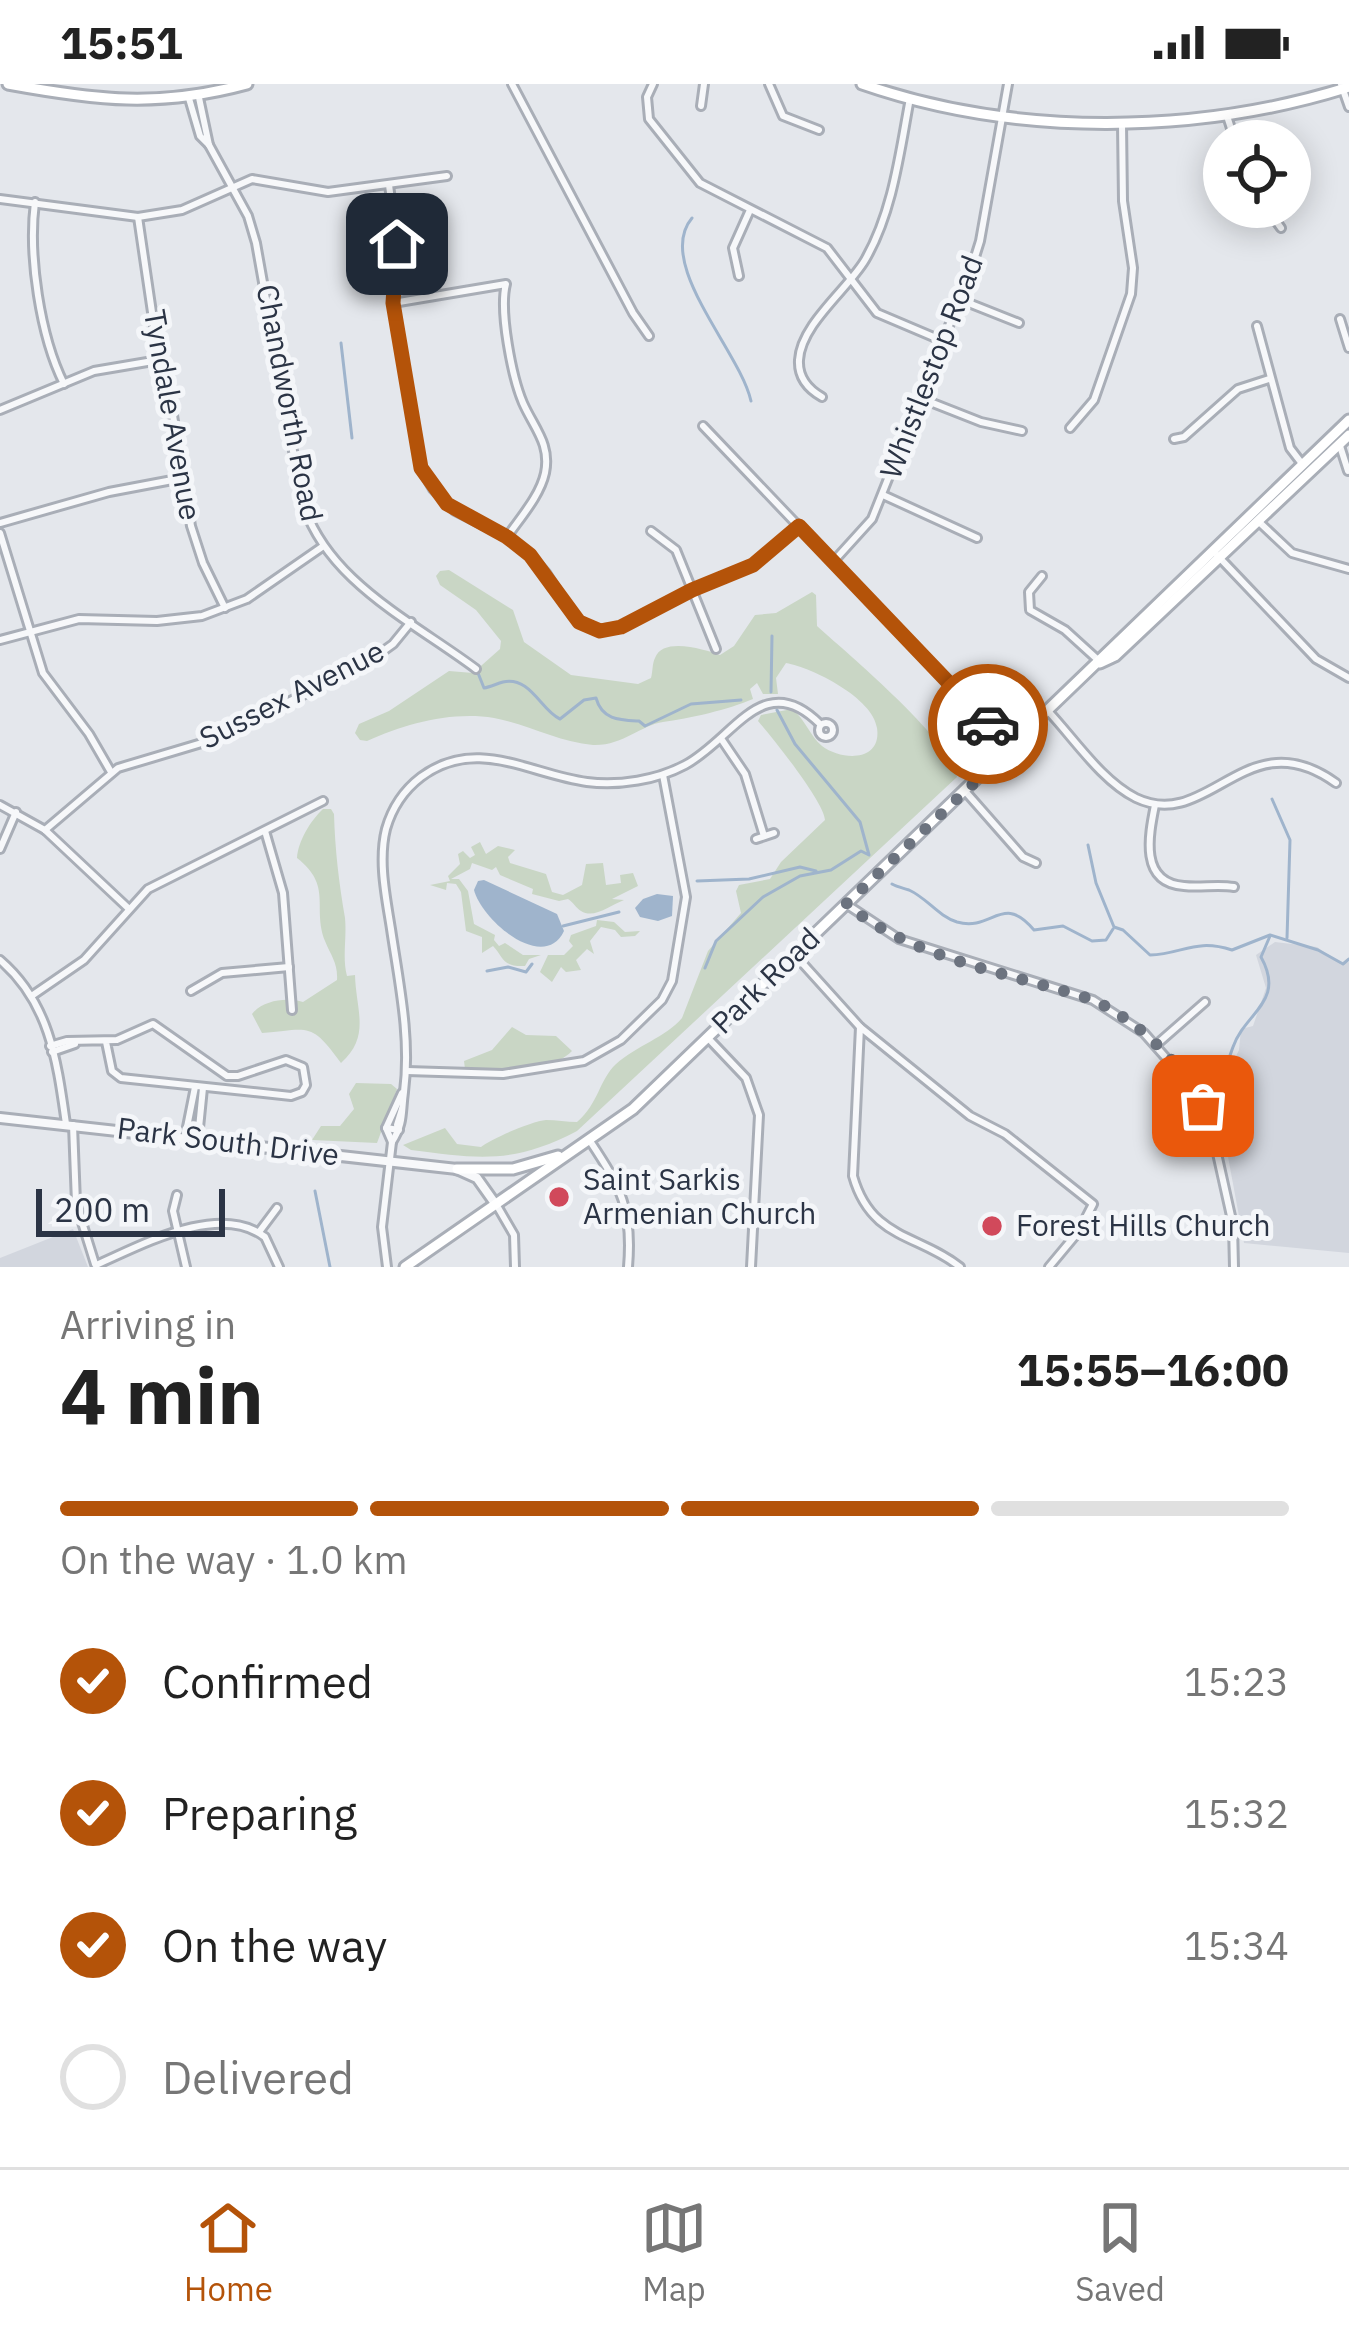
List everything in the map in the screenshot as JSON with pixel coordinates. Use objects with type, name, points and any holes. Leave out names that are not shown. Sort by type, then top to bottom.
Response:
[{"type":"main road","points":[[8,84],[137,101],[247,84]]},
{"type":"main road","points":[[862,84],[1002,115],[1122,122],[1227,116],[1344,87]]},
{"type":"main road","name":"Park Road","points":[[405,1267],[633,1109],[1100,662],[1115,656],[1349,421]]},
{"type":"main road","name":"Park Road","points":[[1215,553],[1258,521],[1349,435]]},
{"type":"main road","points":[[457,1169],[524,1167],[579,1148]]},
{"type":"street","points":[[512,84],[649,336]]},
{"type":"street","points":[[653,84],[646,104],[652,125],[700,184],[827,248],[877,313],[943,341]]},
{"type":"street","points":[[701,106],[704,84]]},
{"type":"street","points":[[769,84],[783,116],[819,130]]},
{"type":"street","name":"Whistlestop Road","points":[[833,562],[865,530],[882,495],[959,300],[980,241],[1008,84]]},
{"type":"street","points":[[1344,87],[1349,107]]},
{"type":"street","name":"Chandworth Road","points":[[193,94],[200,136],[232,186],[256,243],[301,496],[322,547],[341,568],[476,669]]},
{"type":"street","points":[[822,397],[803,381],[799,358],[807,337],[866,259],[886,207],[910,98]]},
{"type":"street","points":[[1227,116],[1228,120]]},
{"type":"street","points":[[1070,428],[1097,393],[1131,294],[1122,122]]},
{"type":"street","points":[[0,199],[138,217],[182,210],[252,179],[328,192],[447,176]]},
{"type":"street","points":[[389,185],[397,244],[393,303],[415,449],[427,481],[455,511],[507,537],[546,573],[573,616],[595,630],[621,627],[753,565],[799,526]]},
{"type":"street","points":[[35,202],[33,242],[47,338],[64,384]]},
{"type":"street","points":[[739,276],[733,248],[750,211]]},
{"type":"street","name":"Tyndale Avenue","points":[[138,217],[160,360],[198,549],[225,608]]},
{"type":"street","points":[[393,303],[506,284],[504,304],[516,380],[547,455],[542,484],[507,537]]},
{"type":"street","points":[[959,300],[1019,323]]},
{"type":"street","points":[[1340,319],[1349,348]]},
{"type":"street","points":[[1257,326],[1290,448],[1303,465]]},
{"type":"street","points":[[0,410],[94,370],[160,360]]},
{"type":"street","points":[[1174,439],[1184,437],[1238,389],[1269,379]]},
{"type":"street","points":[[920,398],[981,422],[1022,431]]},
{"type":"street","points":[[703,426],[1011,748]]},
{"type":"street","points":[[1340,444],[1348,471]]},
{"type":"street","points":[[0,523],[109,491],[183,478]]},
{"type":"street","points":[[882,495],[977,538]]},
{"type":"street","points":[[1258,521],[1292,553],[1349,569]]},
{"type":"street","points":[[651,531],[676,550],[716,649]]},
{"type":"street","points":[[0,532],[29,632],[52,687],[89,734],[110,772]]},
{"type":"street","points":[[0,640],[79,619],[176,620],[225,608],[247,599],[322,547]]},
{"type":"street","points":[[1215,553],[1320,663],[1349,678]]},
{"type":"street","points":[[1042,576],[1029,592],[1030,610],[1065,630],[1100,662]]},
{"type":"street","name":"Sussex Avenue","points":[[45,830],[110,772],[205,742],[362,667],[393,644],[411,621]]},
{"type":"street","points":[[387,1267],[382,1241],[390,1161],[392,1142],[405,1114],[407,1071],[383,844],[391,816],[409,788],[442,765],[477,756],[591,783],[663,776],[722,740],[750,712],[777,702],[800,706],[820,724]]},
{"type":"street","points":[[1049,712],[1119,786],[1155,805],[1187,802],[1262,764],[1303,769],[1336,783]]},
{"type":"street","points":[[722,740],[745,774],[760,838],[774,832]]},
{"type":"street","points":[[407,1071],[503,1074],[582,1061],[621,1040],[662,1000],[672,981],[686,913],[685,878],[663,776]]},
{"type":"street","points":[[965,791],[1023,856],[1036,863]]},
{"type":"street","points":[[34,995],[84,960],[128,908],[162,880],[323,801]]},
{"type":"street","points":[[0,805],[45,830],[128,908]]},
{"type":"street","points":[[1155,805],[1148,851],[1160,876],[1181,886],[1234,886]]},
{"type":"street","points":[[0,848],[16,812]]},
{"type":"street","points":[[265,830],[280,877],[292,1010]]},
{"type":"street","points":[[846,904],[912,944],[1093,1000],[1131,1022],[1190,1085],[1210,1122],[1233,1225],[1234,1267]]},
{"type":"street","points":[[794,955],[860,1027],[970,1116],[1005,1134],[1093,1204],[1079,1231],[1049,1267]]},
{"type":"street","points":[[0,960],[34,995],[51,1049],[69,1125],[79,1219],[96,1266],[179,1234],[224,1223],[259,1232],[272,1246],[279,1267]]},
{"type":"street","points":[[191,991],[222,973],[289,967]]},
{"type":"street","points":[[1156,1046],[1205,1002]]},
{"type":"street","points":[[51,1049],[106,1042],[156,1024],[226,1076],[280,1060],[298,1063],[306,1085],[296,1096],[116,1076],[106,1042]]},
{"type":"street","points":[[860,1027],[853,1176],[857,1190],[873,1213],[907,1240],[959,1267]]},
{"type":"street","points":[[708,1038],[746,1078],[759,1115],[751,1267]]},
{"type":"street","points":[[185,1137],[199,1087]]},
{"type":"street","points":[[198,1138],[199,1087]]},
{"type":"street","points":[[392,1142],[386,1128],[404,1090]]},
{"type":"street","name":"Park South Drive","points":[[0,1118],[457,1169]]},
{"type":"street","points":[[386,1128],[400,1130]]},
{"type":"street","points":[[590,1141],[625,1199],[630,1226],[628,1267]]},
{"type":"street","points":[[457,1169],[477,1178],[514,1235],[515,1267]]},
{"type":"street","points":[[178,1195],[173,1211],[186,1267]]},
{"type":"street","points":[[259,1232],[277,1208]]},
{"type":"shaded area","points":[[1275,942],[1317,947],[1341,964],[1349,962],[1349,1253],[1244,1243],[1226,1146],[1204,1089],[1232,1064],[1241,1029],[1253,1026],[1266,988],[1256,955]]},
{"type":"shaded area","points":[[73,1229],[88,1267],[0,1267],[0,1258]]},
{"type":"green space","points":[[449,570],[513,610],[524,642],[571,675],[638,684],[651,678],[660,651],[685,646],[720,655],[734,646],[755,615],[776,613],[812,592],[817,626],[918,720],[951,761],[957,777],[577,1131],[534,1149],[496,1156],[435,1153],[403,1145],[445,1128],[457,1144],[481,1147],[540,1121],[577,1122],[616,1064],[682,1018],[708,951],[741,913],[739,885],[770,879],[825,820],[807,785],[758,721],[761,715],[792,709],[822,746],[850,756],[873,747],[877,728],[854,696],[826,678],[786,663],[776,678],[778,694],[763,694],[757,683],[750,689],[753,699],[655,724],[604,744],[580,743],[478,716],[429,720],[360,740],[355,733],[359,724],[389,711],[449,671],[473,673],[500,649],[501,641],[476,610],[440,585],[436,576]]},
{"type":"green space","points":[[323,809],[334,814],[346,969],[347,976],[355,975],[359,1012],[356,1043],[341,1063],[315,1034],[300,1030],[262,1033],[252,1014],[276,1001],[303,1002],[337,980],[322,929],[315,878],[297,858],[306,831]]},
{"type":"green space","points":[[480,842],[486,854],[498,846],[515,850],[508,857],[510,863],[546,874],[552,892],[563,895],[582,885],[586,864],[603,863],[606,885],[621,883],[620,875],[633,873],[638,886],[612,899],[624,900],[586,913],[568,899],[532,894],[533,889],[500,875],[496,867],[492,870],[472,863],[451,879],[459,879],[468,891],[474,924],[495,935],[499,946],[505,943],[523,955],[541,955],[525,966],[511,965],[493,946],[482,953],[482,937],[466,931],[456,884],[447,883],[446,890],[430,885],[450,881],[448,876],[460,864],[458,854],[463,851],[470,858],[475,855],[471,847]]},
{"type":"green space","points":[[597,920],[614,922],[625,932],[640,931],[621,937],[601,927],[590,941],[594,954],[587,949],[576,960],[581,970],[566,972],[561,967],[552,982],[540,972],[548,955],[564,955],[573,946],[571,935],[596,926]]},
{"type":"green space","points":[[512,1027],[526,1035],[556,1036],[572,1051],[536,1068],[465,1069],[464,1061],[492,1050]]},
{"type":"green space","points":[[356,1083],[391,1084],[397,1089],[377,1143],[312,1140],[321,1126],[340,1126],[354,1109],[349,1094]]},
{"type":"water","points":[[484,880],[557,914],[564,931],[555,943],[529,945],[501,928],[474,890]]},
{"type":"water","points":[[657,894],[673,896],[672,916],[658,921],[640,917],[635,908]]},
{"type":"waterway","points":[[692,218],[683,237],[691,282],[751,401]]},
{"type":"waterway","points":[[341,343],[352,438]]},
{"type":"waterway","points":[[771,692],[772,636]]},
{"type":"waterway","points":[[478,673],[484,688],[503,682],[521,684],[560,719],[584,700],[596,698],[607,715],[645,726],[691,704],[741,700]]},
{"type":"waterway","points":[[705,968],[716,941],[763,897],[800,876],[831,870],[861,851],[869,855],[860,822],[795,744],[777,710]]},
{"type":"waterway","points":[[1272,799],[1290,840],[1287,938]]},
{"type":"waterway","points":[[1088,845],[1096,883],[1114,927],[1150,955],[1198,946],[1232,950],[1270,935],[1318,950],[1343,964],[1349,959]]},
{"type":"waterway","points":[[697,881],[749,879],[800,867],[816,871]]},
{"type":"waterway","points":[[892,884],[915,893],[957,922],[969,924],[1014,914],[1034,930],[1063,926],[1092,941],[1106,940],[1113,929]]},
{"type":"waterway","points":[[563,926],[619,912]]},
{"type":"waterway","points":[[1212,1092],[1239,1035],[1266,996],[1269,985],[1261,957],[1270,936]]},
{"type":"waterway","points":[[487,971],[508,967],[526,972],[532,964]]},
{"type":"waterway","points":[[315,1191],[330,1267]]},
{"type":"way so far","points":[[988,724],[1011,748],[846,904],[899,939],[1093,1000],[1117,1012],[1156,1046],[1203,1106]]},
{"type":"place","name":"Saint Sarkis Armenian Church","points":[[559,1197]]},
{"type":"place","name":"Forest Hills Church","points":[[992,1226]]},
{"type":"route","points":[[397,244],[393,303],[421,468],[447,504],[530,555],[579,622],[600,631],[621,627],[753,565],[799,526],[988,724]]}]
